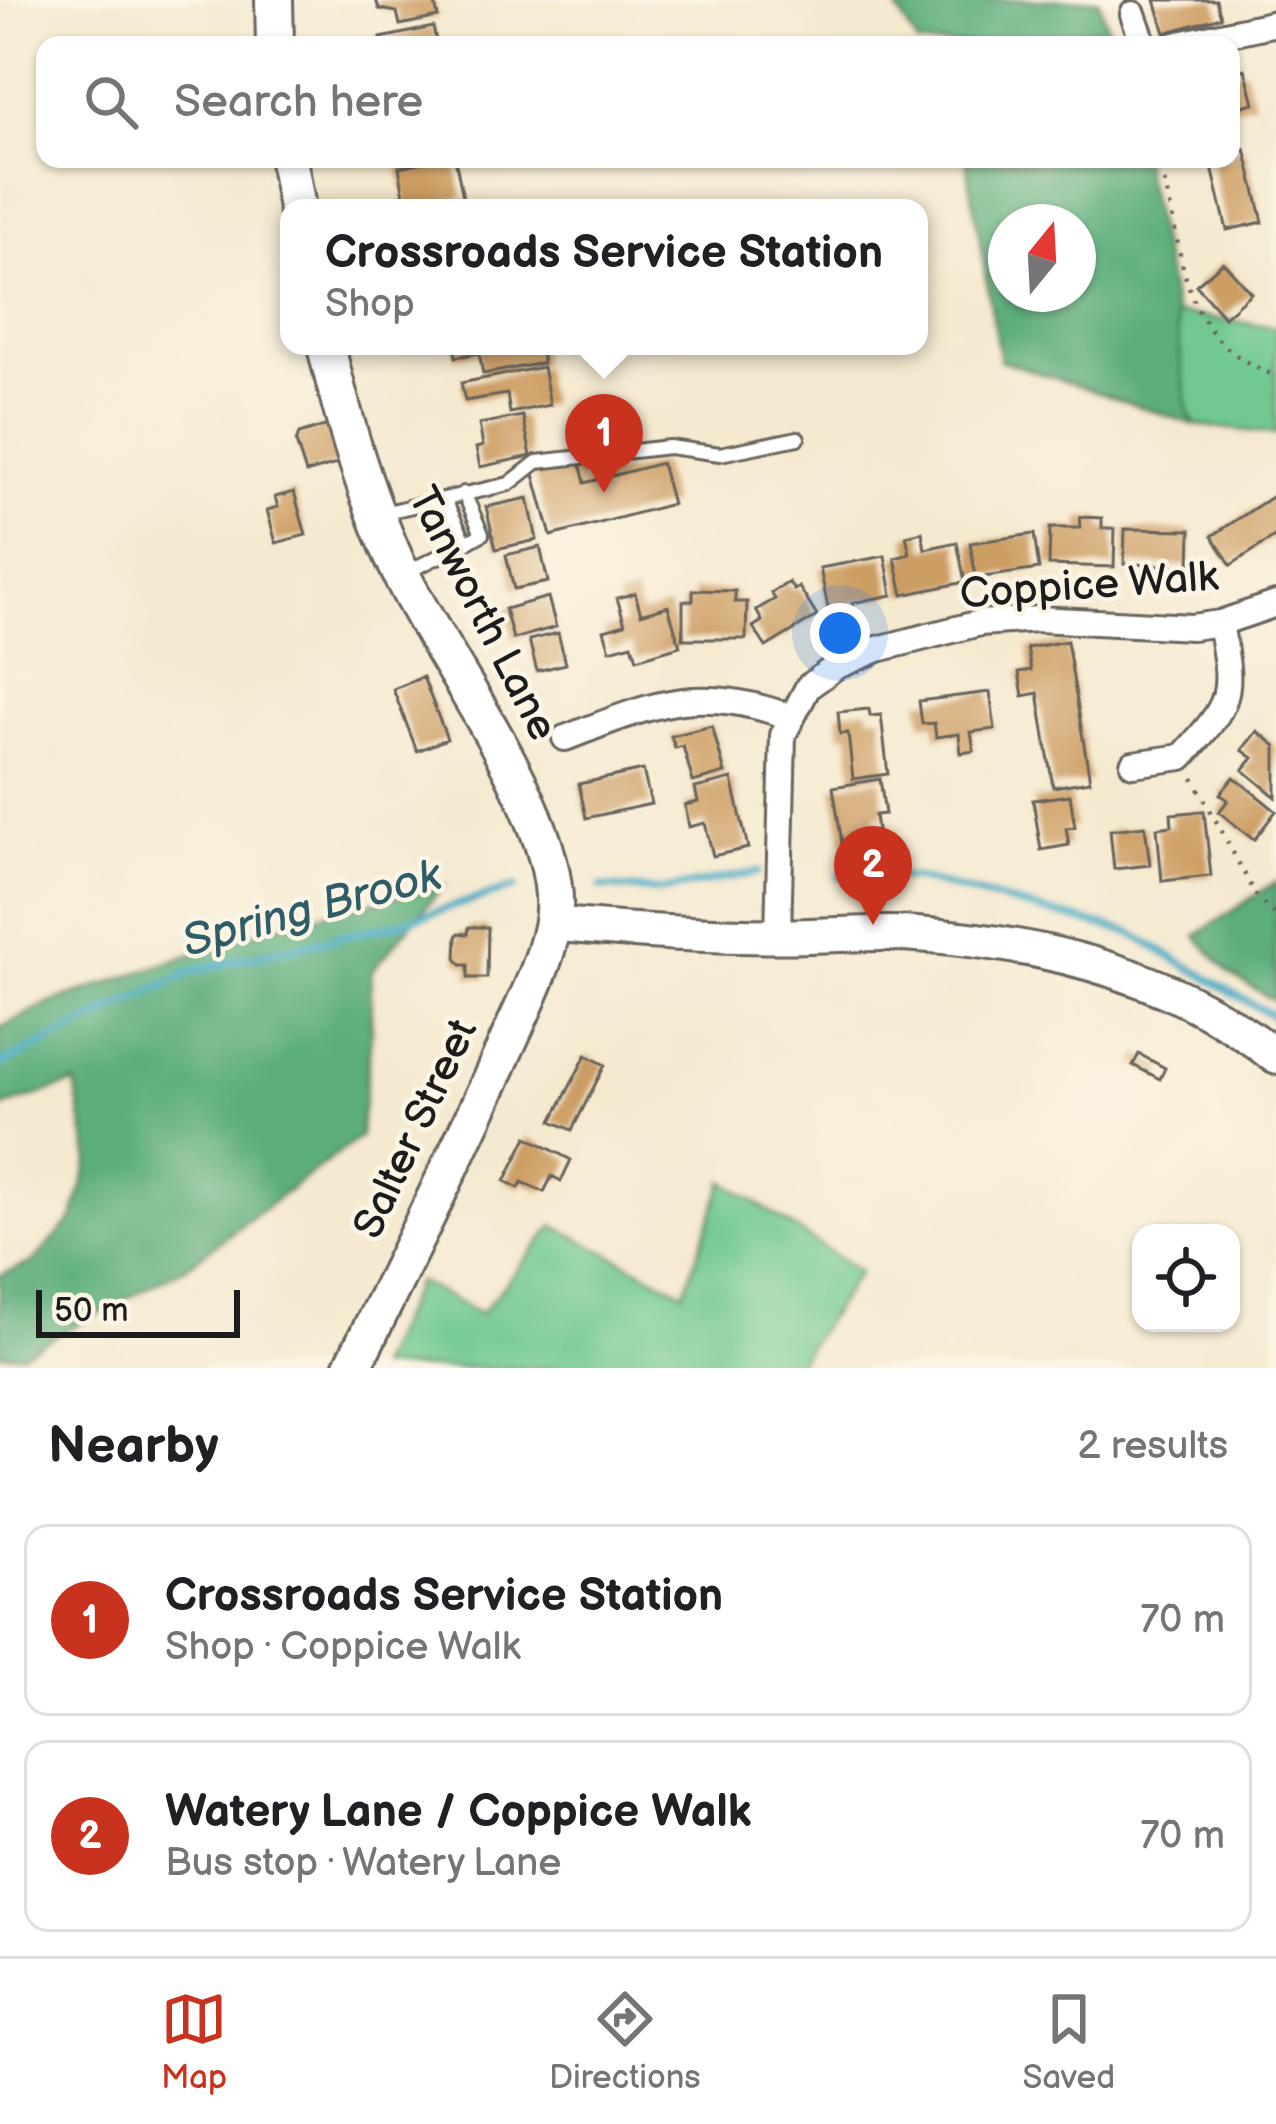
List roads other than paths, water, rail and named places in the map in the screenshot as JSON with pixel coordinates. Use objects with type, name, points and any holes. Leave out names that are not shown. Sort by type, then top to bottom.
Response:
[{"type":"main road","points":[[274,0],[275,36]]},
{"type":"main road","points":[[290,168],[295,199]]},
{"type":"main road","name":"Tanworth Lane","points":[[328,355],[354,450],[401,574],[498,741],[526,803],[545,856],[554,924]]},
{"type":"main road","name":"Salter Street","points":[[352,1368],[479,1106],[537,975],[554,924]]},
{"type":"street","points":[[1133,14],[1141,36]]},
{"type":"street","points":[[1215,36],[1276,22]]},
{"type":"street","name":"Coppice Walk","points":[[790,717],[808,687],[836,667],[878,649],[980,623],[1038,619],[1138,626],[1220,623],[1276,604]]},
{"type":"street","points":[[1133,764],[1182,757],[1222,712],[1229,674],[1220,623]]},
{"type":"street","points":[[565,738],[652,706],[688,699],[754,704],[790,717],[783,735],[778,936]]},
{"type":"street","points":[[554,924],[778,936],[908,934],[1069,957],[1188,1001],[1238,1026],[1276,1057]]},
{"type":"lane","points":[[377,515],[509,484],[537,462],[669,447],[707,455],[797,438]]},
{"type":"lane","points":[[401,574],[482,534],[464,493]]},
{"type":"lane","points":[[444,499],[466,543]]},
{"type":"waterway","name":"Spring Brook","points":[[601,887],[660,891],[758,872]]},
{"type":"waterway","name":"Spring Brook","points":[[839,876],[914,878],[1131,933],[1276,1018]]},
{"type":"waterway","name":"Spring Brook","points":[[0,1065],[195,970],[400,923],[515,887]]},
{"type":"place","name":"Crossroads Service Station","points":[[604,493]]},
{"type":"place","name":"Watery Lane / Coppice Walk","points":[[873,925]]}]
